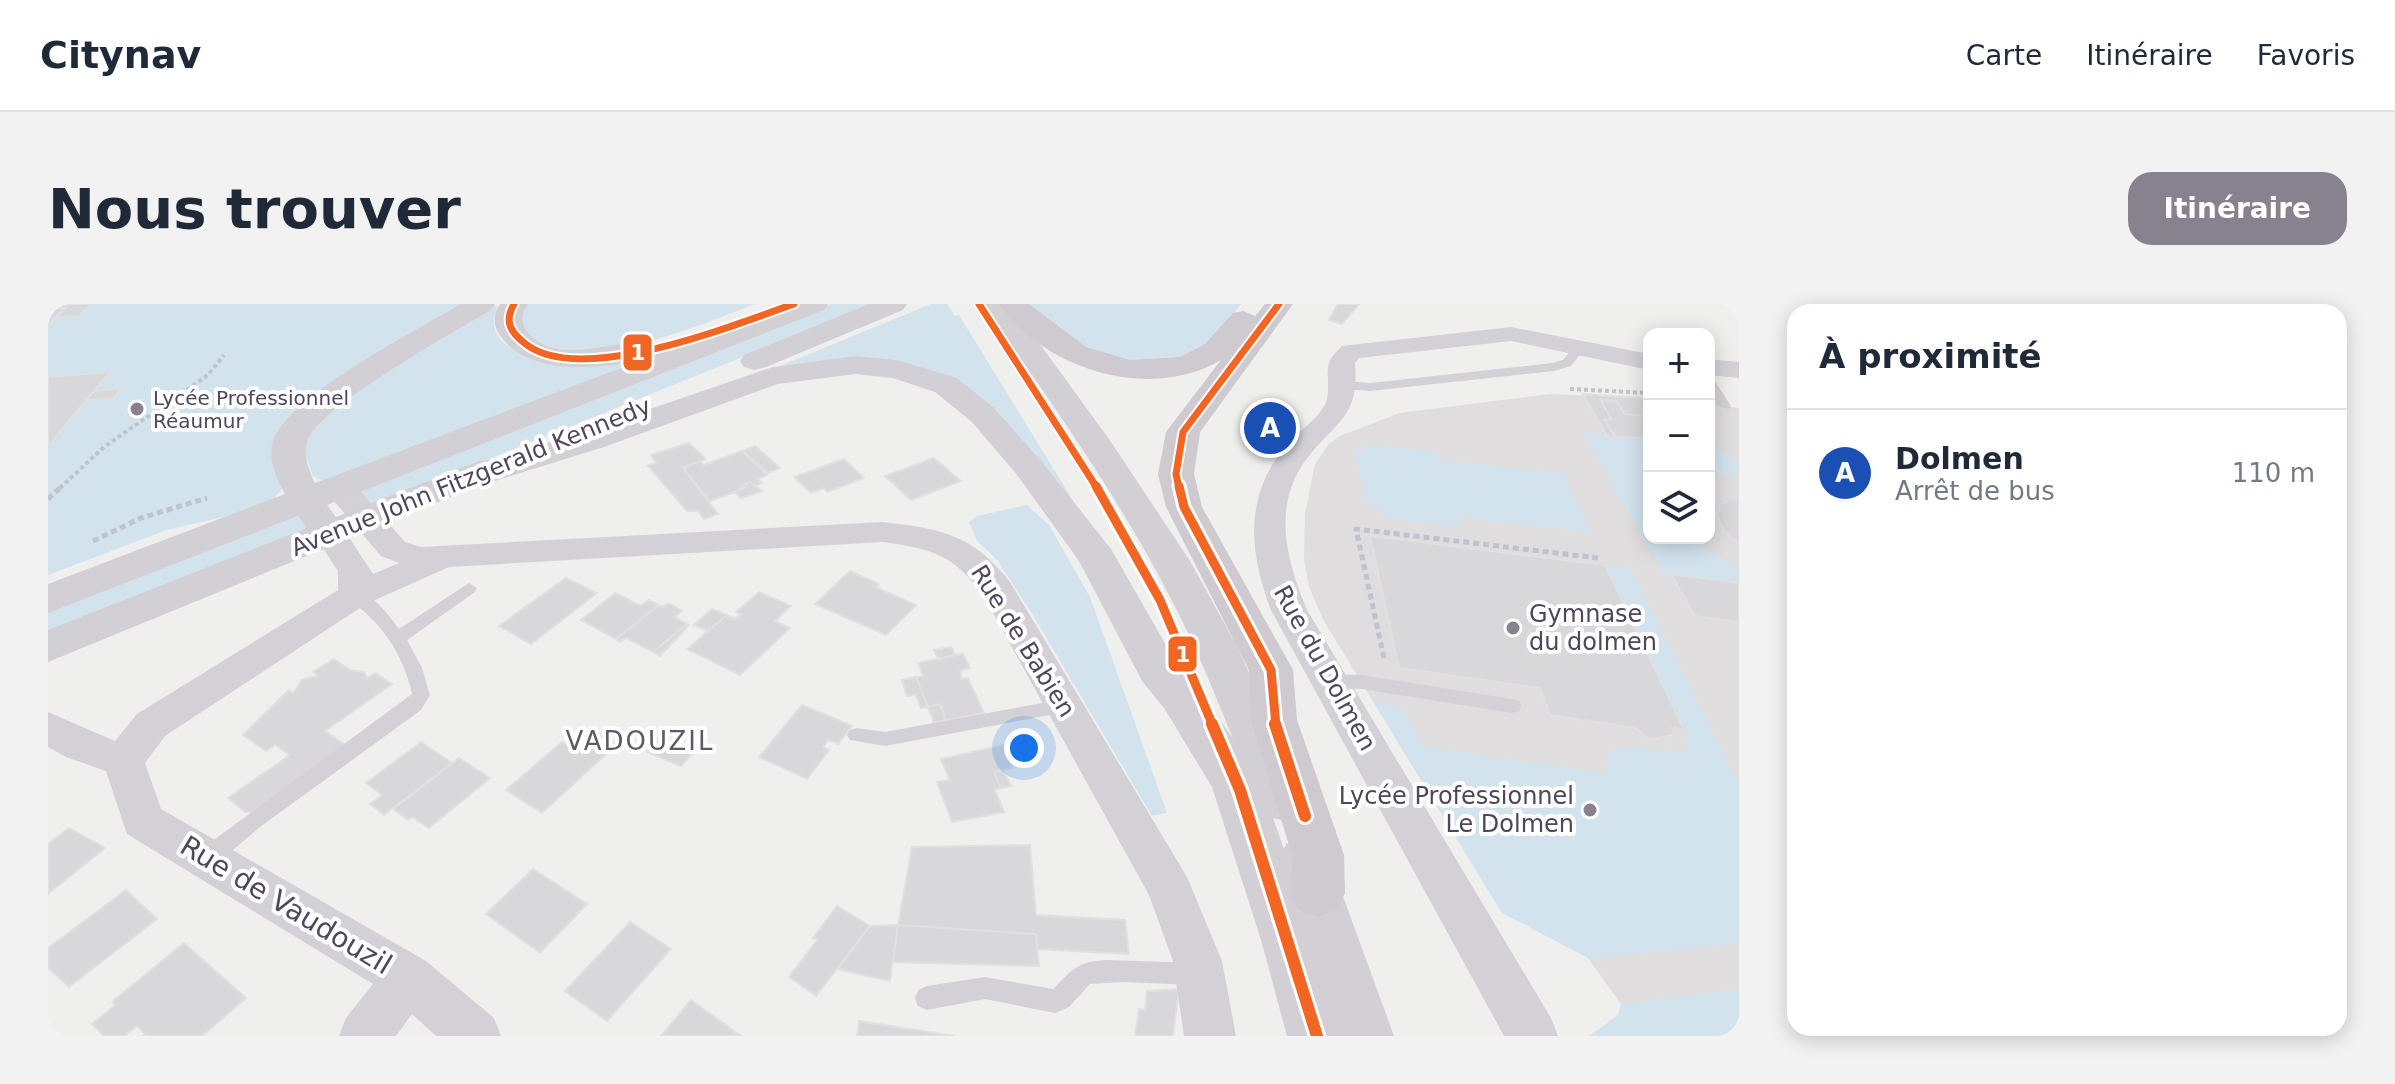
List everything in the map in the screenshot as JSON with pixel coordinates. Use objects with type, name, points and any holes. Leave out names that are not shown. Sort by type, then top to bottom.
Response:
[{"type":"main road","points":[[330,534],[322,494],[289,446],[296,429],[341,392],[481,304]]},
{"type":"main road","points":[[514,304],[509,309],[507,323],[517,340],[535,350],[589,359],[649,350],[794,304]]},
{"type":"main road","name":"Avenue John Fitzgerald Kennedy","points":[[48,599],[814,304]]},
{"type":"main road","name":"Avenue John Fitzgerald Kennedy","points":[[48,647],[893,304]]},
{"type":"main road","points":[[1001,316],[1087,358],[1117,366],[1148,369],[1203,359],[1222,345],[1254,304]]},
{"type":"main road","points":[[1279,304],[1183,432],[1176,474],[1184,507],[1271,670],[1274,720],[1318,855],[1318,893]]},
{"type":"main road","points":[[1001,316],[1160,600],[1240,790],[1317,1036]]},
{"type":"main road","points":[[1001,316],[1106,459],[1191,599],[1244,709],[1318,893],[1364,1036]]},
{"type":"main road","points":[[465,479],[592,440],[773,376],[855,365],[897,369],[946,385],[983,415],[1002,436],[1097,558],[1158,670],[1180,696],[1240,790]]},
{"type":"street","name":"Rue du Dolmen","points":[[1532,1036],[1277,583],[1268,554],[1270,508],[1285,470],[1297,451],[1337,412],[1345,385],[1342,362],[1345,355],[1369,347],[1500,333],[1536,337],[1643,361]]},
{"type":"street","points":[[1715,368],[1739,370]]},
{"type":"street","points":[[322,494],[367,519],[393,549],[418,558],[443,558]]},
{"type":"street","name":"Rue de Babien","points":[[443,558],[482,552],[883,532],[928,538],[956,546],[979,562],[998,590],[1146,843],[1194,942],[1209,999],[1210,1036]]},
{"type":"street","points":[[330,534],[357,574],[359,584],[354,596]]},
{"type":"street","points":[[48,727],[80,746],[123,760],[151,725],[354,596],[443,558]]},
{"type":"street","name":"Rue de Vaudouzil","points":[[123,760],[143,821],[408,978],[475,1036]]},
{"type":"street","points":[[365,1036],[408,978]]},
{"type":"lane","points":[[1715,391],[1724,406]]},
{"type":"lane","points":[[397,639],[469,588]]},
{"type":"lane","points":[[207,858],[253,821],[414,705],[421,695],[414,666],[397,639],[366,601],[354,596]]},
{"type":"lane","points":[[1330,681],[1512,706]]},
{"type":"lane","points":[[857,735],[885,739],[1064,706]]},
{"type":"lane","points":[[927,998],[985,988],[1055,1001],[1062,998],[1073,980],[1090,972],[1203,974]]},
{"type":"path","points":[[48,499],[104,447],[208,375],[224,355]]},
{"type":"path","points":[[1564,389],[1643,393]]},
{"type":"path","points":[[1398,688],[1386,665],[1356,529],[1598,558]]},
{"type":"shaded area","points":[[91,304],[472,304],[298,411],[283,487],[274,499],[236,514],[167,530],[48,575],[48,446],[86,400],[112,399],[94,391],[109,372],[48,377],[48,325],[56,317],[79,316]]},
{"type":"shaded area","points":[[525,304],[755,304],[632,346],[566,351],[539,343],[521,324]]},
{"type":"shaded area","points":[[831,304],[875,304],[380,503],[364,505],[358,489]]},
{"type":"shaded area","points":[[931,304],[947,304],[955,316],[959,315],[1077,507],[1073,508],[971,392],[823,361],[780,366]]},
{"type":"shaded area","points":[[1030,304],[1241,304],[1221,331],[1196,354],[1152,364],[1106,356],[1083,346],[1044,320]]},
{"type":"shaded area","points":[[492,305],[498,306],[494,326],[502,340],[517,350],[562,360],[623,363],[624,367],[333,478],[321,480],[313,476],[303,449],[318,416]]},
{"type":"shaded area","name":"Lycée Professionnel Le Dolmen","points":[[1550,394],[1643,398],[1643,544],[1715,544],[1715,405],[1739,408],[1739,1036],[1590,1036],[1618,1015],[1621,1004],[1585,954],[1502,913],[1324,621],[1309,587],[1304,559],[1305,514],[1315,464],[1329,444],[1340,436],[1400,413]]},
{"type":"shaded area","points":[[1583,432],[1643,437],[1643,538]]},
{"type":"shaded area","points":[[1364,444],[1435,452],[1438,460],[1562,473],[1590,532],[1459,517],[1460,527],[1383,517],[1381,508],[1368,506],[1354,451],[1365,452]]},
{"type":"shaded area","points":[[1715,447],[1739,465],[1739,473],[1715,474]]},
{"type":"shaded area","points":[[1027,505],[1049,525],[1090,597],[1167,813],[1152,816],[1033,615],[997,560],[977,541],[969,522],[977,516]]},
{"type":"shaded area","points":[[297,514],[309,528],[48,636],[48,610]]},
{"type":"shaded area","points":[[1646,544],[1700,544],[1739,570],[1739,583],[1662,572]]},
{"type":"shaded area","points":[[1605,565],[1630,567],[1739,785],[1739,943],[1590,959],[1502,913],[1372,699],[1404,710],[1423,746],[1605,773],[1610,754],[1623,748],[1685,754],[1687,735]]},
{"type":"shaded area","points":[[1739,991],[1739,1036],[1590,1036],[1618,1015],[1621,1004]]},
{"type":"building","points":[[48,304],[91,304],[79,316],[56,317],[66,308],[48,309]]},
{"type":"building","points":[[1338,304],[1359,304],[1342,324],[1329,320]]},
{"type":"building","points":[[66,308],[56,317],[48,325],[48,309]]},
{"type":"building","points":[[110,372],[94,391],[48,446],[48,377]]},
{"type":"building","points":[[121,389],[113,399],[86,400],[94,391]]},
{"type":"building","points":[[1583,394],[1643,398],[1643,416],[1625,414],[1616,401],[1601,400],[1611,419],[1605,420],[1615,437],[1607,436]]},
{"type":"building","points":[[1601,400],[1616,401],[1625,414],[1643,416],[1643,438],[1615,437],[1605,420],[1611,419]]},
{"type":"building","points":[[689,443],[706,459],[683,468],[718,514],[704,519],[698,511],[687,511],[648,466],[656,463],[651,455]]},
{"type":"building","points":[[755,446],[780,468],[768,473],[743,451]]},
{"type":"building","points":[[742,451],[767,475],[758,479],[762,483],[755,486],[750,482],[742,485],[745,488],[710,501],[683,468],[700,461],[704,465]]},
{"type":"building","points":[[934,458],[961,481],[911,500],[885,476]]},
{"type":"building","points":[[844,459],[864,478],[827,492],[824,488],[811,493],[794,477]]},
{"type":"building","points":[[750,482],[762,491],[741,498],[735,492]]},
{"type":"building","points":[[1739,497],[1739,544],[1723,529],[1717,515],[1721,504]]},
{"type":"building","name":"Gymnase du dolmen","points":[[1370,536],[1605,565],[1684,730],[1672,728],[1675,734],[1649,740],[1636,728],[1550,715],[1540,688],[1399,668]]},
{"type":"building","points":[[850,571],[916,605],[886,635],[815,604]]},
{"type":"building","points":[[1671,574],[1739,583],[1739,622],[1695,616]]},
{"type":"building","points":[[566,578],[597,593],[531,644],[499,626]]},
{"type":"building","points":[[759,592],[791,606],[775,621],[790,628],[740,675],[687,649],[727,615],[735,619],[741,614],[736,612]]},
{"type":"building","points":[[615,593],[640,606],[649,600],[659,605],[616,639],[581,620]]},
{"type":"building","points":[[668,603],[682,611],[675,617],[687,624],[653,652],[626,638],[620,642],[616,639],[659,605],[663,607]]},
{"type":"building","points":[[712,609],[727,615],[707,631],[694,625]]},
{"type":"building","points":[[687,624],[660,656],[653,652]]},
{"type":"building","points":[[951,647],[955,655],[938,659],[934,650]]},
{"type":"building","points":[[963,654],[970,668],[960,671],[962,679],[968,678],[984,713],[946,720],[940,704],[928,707],[916,677],[923,676],[918,663]]},
{"type":"building","points":[[334,659],[350,670],[364,672],[367,679],[375,673],[392,684],[325,731],[347,746],[254,812],[245,812],[228,798],[290,755],[275,745],[266,751],[243,735],[289,690],[292,693],[301,680],[317,675],[313,672]]},
{"type":"building","points":[[916,677],[928,707],[921,708],[916,695],[907,696],[902,680]]},
{"type":"building","points":[[940,704],[946,720],[934,723],[928,707]]},
{"type":"building","points":[[802,705],[852,726],[838,744],[828,740],[823,747],[829,750],[807,779],[759,757]]},
{"type":"building","points":[[594,731],[617,744],[542,813],[506,790],[562,742],[574,748]]},
{"type":"building","points":[[657,737],[693,753],[681,766],[647,752]]},
{"type":"building","points":[[421,742],[452,763],[384,815],[370,804],[382,795],[366,783]]},
{"type":"building","points":[[1004,745],[1013,768],[994,772],[1001,788],[995,790],[1004,812],[952,822],[937,782],[950,780],[941,759]]},
{"type":"building","points":[[459,758],[490,778],[429,828],[412,817],[408,820],[393,809]]},
{"type":"building","points":[[1003,770],[1011,786],[1001,788],[994,772]]},
{"type":"building","points":[[69,828],[105,848],[48,894],[48,844]]},
{"type":"building","points":[[1030,845],[1036,915],[1125,920],[1129,954],[1037,949],[1036,934],[898,925],[912,847]]},
{"type":"building","points":[[533,869],[587,904],[540,953],[486,914]]},
{"type":"building","points":[[126,890],[157,919],[69,987],[48,968],[48,948]]},
{"type":"building","points":[[837,906],[870,926],[816,996],[789,977],[817,940],[813,938]]},
{"type":"building","points":[[630,922],[671,949],[607,1021],[565,991]]},
{"type":"building","points":[[898,925],[1036,934],[1039,966],[893,962]]},
{"type":"building","points":[[898,925],[890,981],[838,969],[870,926]]},
{"type":"building","points":[[184,943],[246,998],[202,1036],[142,1036],[145,1034],[137,1026],[124,1036],[104,1036],[92,1024],[114,1006],[113,1001]]},
{"type":"building","points":[[1179,989],[1173,1036],[1135,1036],[1139,1009],[1145,1010],[1147,991]]},
{"type":"building","points":[[691,1000],[741,1036],[661,1036]]},
{"type":"building","points":[[859,1021],[954,1036],[857,1036]]},
{"type":"transit line","name":"1","points":[[514,304],[509,317],[513,333],[536,352],[565,358],[631,354],[666,346],[794,304]]},
{"type":"transit line","name":"1","points":[[979,304],[1099,491],[1160,600],[1240,790],[1317,1036]]},
{"type":"transit line","name":"1","points":[[1279,304],[1183,432],[1176,474],[1184,507],[1271,670],[1274,720],[1305,816]]},
{"type":"place","name":"Lycée Professionnel Réaumur","points":[[137,409]]},
{"type":"place","name":"Dolmen","points":[[1270,428]]},
{"type":"place","name":"Gymnase du dolmen","points":[[1513,628]]},
{"type":"place","name":"Lycée Professionnel Le Dolmen","points":[[1590,810]]},
{"type":"district","name":"VADOUZIL","points":[[640,741]]}]
